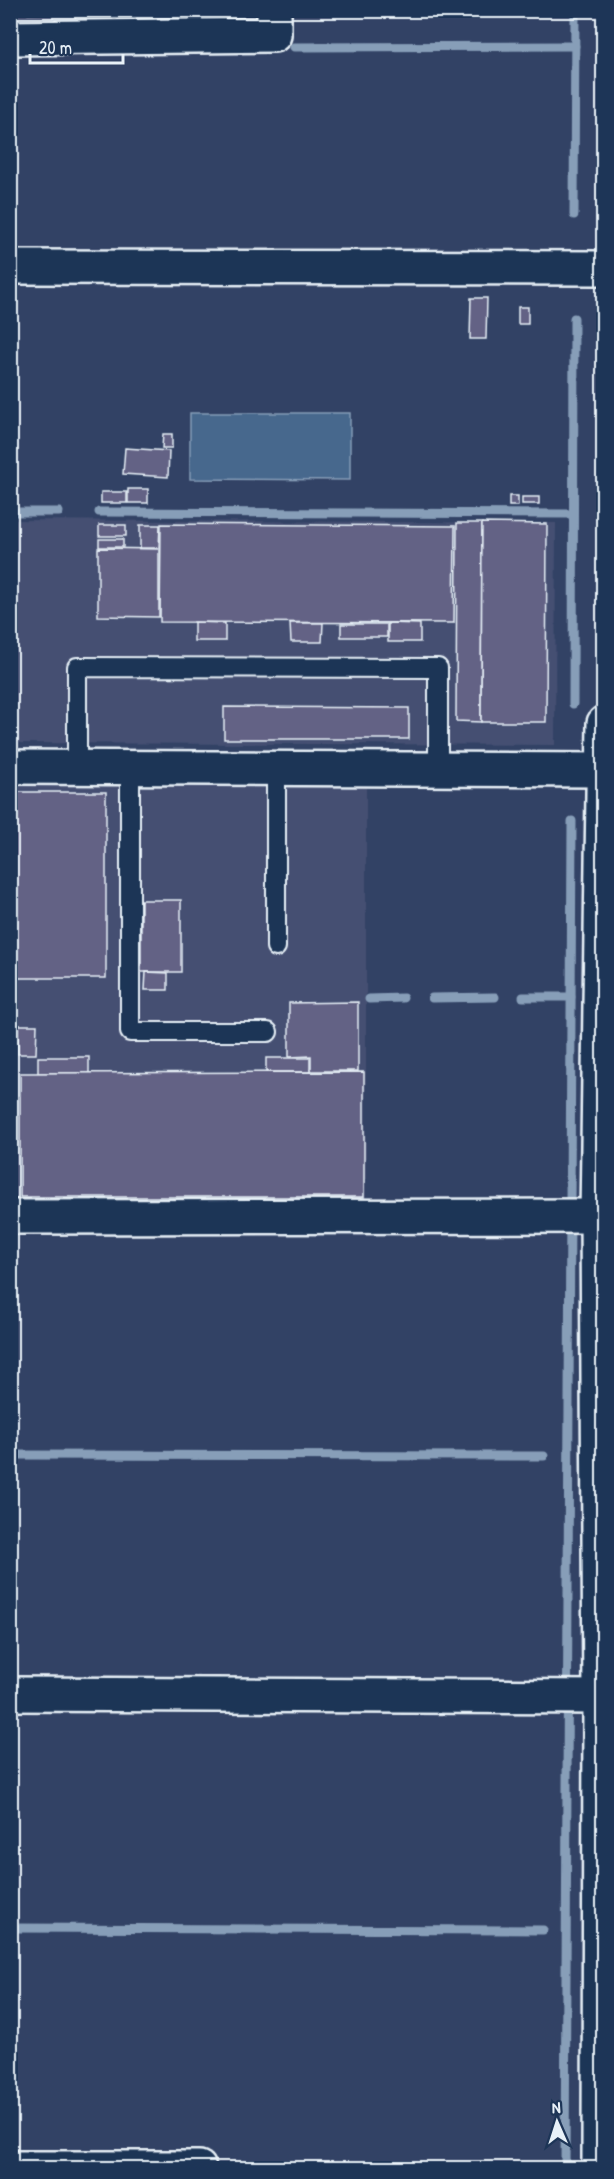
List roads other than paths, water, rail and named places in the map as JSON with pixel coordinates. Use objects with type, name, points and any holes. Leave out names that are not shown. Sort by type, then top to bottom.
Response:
[{"type":"street","points":[[10,38],[274,35],[274,10]]},
{"type":"street","points":[[10,267],[603,268]]},
{"type":"street","points":[[599,2169],[596,1697],[586,1217],[603,723]]},
{"type":"street","points":[[10,767],[603,770]]},
{"type":"street","points":[[10,1217],[586,1217]]},
{"type":"street","points":[[10,1694],[596,1697]]},
{"type":"street","points":[[10,2168],[199,2169]]},
{"type":"lane","points":[[77,767],[77,667],[438,668],[438,769]]},
{"type":"lane","points":[[130,768],[130,1032],[268,1032]]},
{"type":"lane","points":[[276,768],[276,947]]},
{"type":"waterway","points":[[574,215],[575,10]]},
{"type":"waterway","points":[[294,47],[575,46]]},
{"type":"waterway","points":[[573,704],[574,318]]},
{"type":"waterway","points":[[10,512],[59,512]]},
{"type":"waterway","points":[[99,512],[573,514]]},
{"type":"waterway","points":[[565,2168],[572,821]]},
{"type":"waterway","points":[[432,998],[495,997]]},
{"type":"waterway","points":[[523,997],[571,997]]},
{"type":"waterway","points":[[369,999],[403,998]]},
{"type":"waterway","points":[[10,1455],[544,1456]]},
{"type":"waterway","points":[[10,1928],[543,1930]]}]
